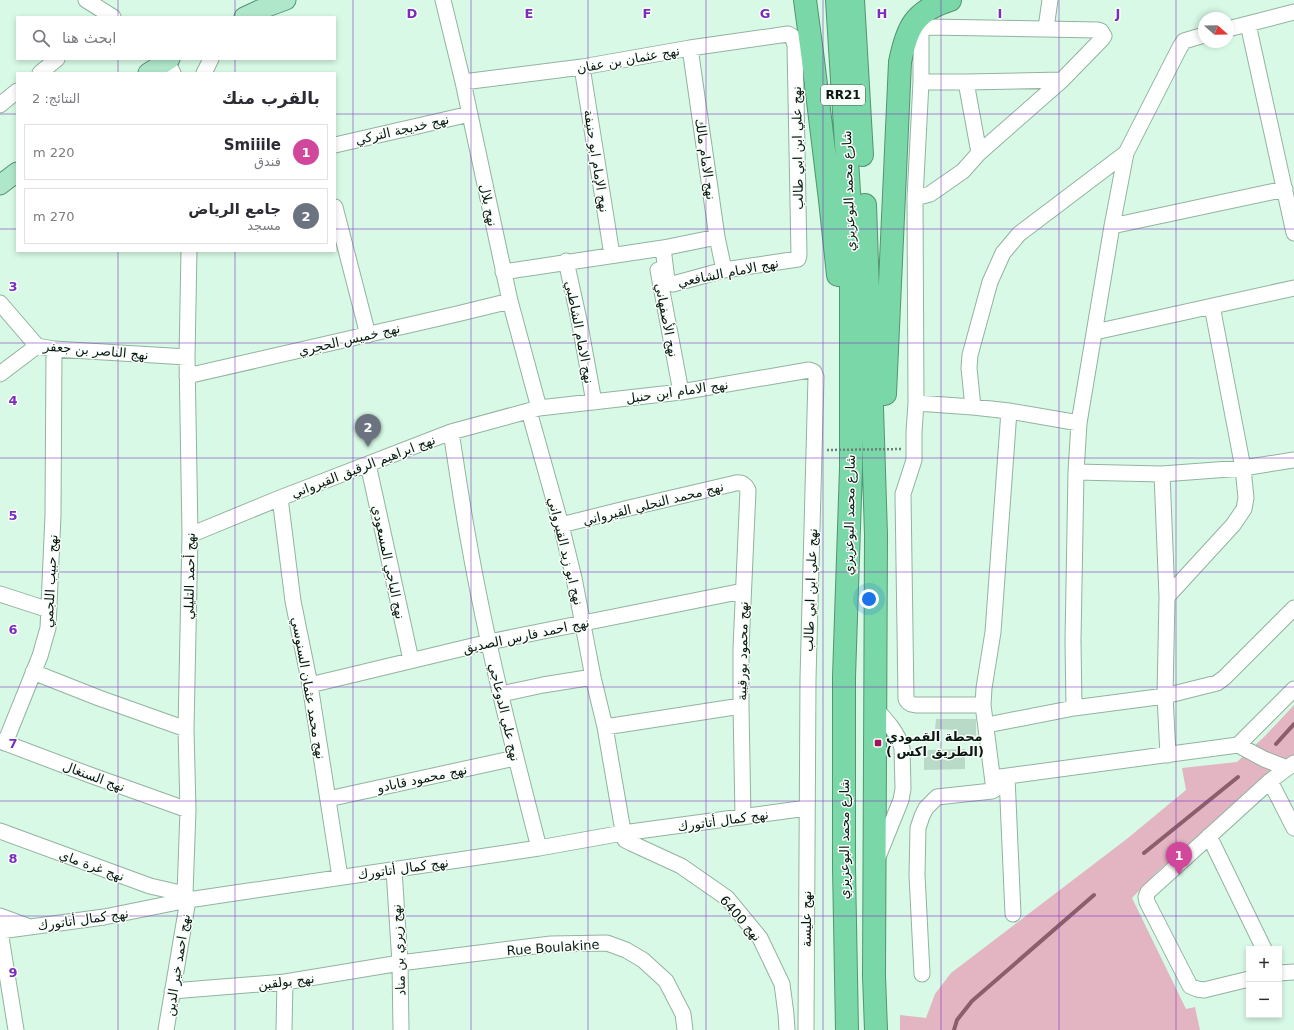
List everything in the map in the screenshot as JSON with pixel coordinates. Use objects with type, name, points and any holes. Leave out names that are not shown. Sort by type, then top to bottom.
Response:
[{"type":"highway","points":[[804,0],[813,60],[838,271],[843,391],[851,468]]},
{"type":"highway","points":[[812,0],[813,60]]},
{"type":"highway","name":"شارع محمد البوعزيزي","points":[[837,0],[856,189],[872,407],[876,535],[874,976],[876,1030]]},
{"type":"highway","name":"شارع محمد البوعزيزي","points":[[847,1030],[844,868],[844,677],[851,468],[851,232],[856,189],[853,0]]},
{"type":"highway","points":[[876,535],[884,407],[900,62],[903,46],[909,31],[917,18],[925,10],[936,4],[950,0]]},
{"type":"main road","points":[[246,16],[286,0]]},
{"type":"main road","points":[[150,72],[169,63]]},
{"type":"main road","points":[[0,185],[16,173]]},
{"type":"street","points":[[86,0],[109,16]]},
{"type":"street","name":"نهج بلال","points":[[443,0],[463,82],[534,410]]},
{"type":"street","points":[[1046,28],[1050,0]]},
{"type":"street","points":[[1234,28],[1294,12]]},
{"type":"street","points":[[1248,24],[1294,233]]},
{"type":"street","points":[[915,198],[930,194],[963,171],[979,153],[1062,80],[1102,39],[1104,36],[1101,31],[1046,28],[928,27],[922,32],[915,198],[916,403],[914,460],[903,494],[906,699],[908,702],[916,705],[983,705]]},
{"type":"street","name":"نهج عثمان بن عفان","points":[[463,82],[582,67],[690,48],[788,34],[792,36]]},
{"type":"street","name":"نهج علي ابن ابي طالب","points":[[792,36],[794,40],[795,52],[800,255],[798,259]]},
{"type":"street","points":[[1074,708],[1073,641],[1076,472],[1079,423],[1112,226],[1126,153],[1180,47],[1184,41],[1198,37]]},
{"type":"street","name":"نهج الامام مالك","points":[[690,48],[724,270]]},
{"type":"street","points":[[41,72],[56,60]]},
{"type":"street","points":[[204,72],[210,60]]},
{"type":"street","name":"نهج الإمام ابو حنيفة","points":[[582,67],[612,255]]},
{"type":"street","points":[[921,82],[1062,80]]},
{"type":"street","points":[[966,82],[979,153]]},
{"type":"street","points":[[0,105],[16,92]]},
{"type":"street","name":"نهج خديجة التركي","points":[[336,145],[470,114]]},
{"type":"street","points":[[973,407],[969,368],[970,355],[990,282],[1003,253],[1019,234],[1126,153]]},
{"type":"street","points":[[1112,226],[1285,189]]},
{"type":"street","points":[[336,211],[368,335]]},
{"type":"street","points":[[503,272],[659,248],[718,237]]},
{"type":"street","name":"نهج الامام الشافعي","points":[[659,248],[667,280],[673,284],[724,270],[798,259]]},
{"type":"street","name":"نهج الأصفهاني","points":[[659,248],[681,392]]},
{"type":"street","name":"نهج أحمد التليلي","points":[[187,897],[188,810],[186,729],[190,535],[187,376],[189,252]]},
{"type":"street","name":"نهج الامام الشاطبي","points":[[566,262],[579,320],[594,402]]},
{"type":"street","points":[[1095,332],[1294,288]]},
{"type":"street","name":"نهج خميس الحجري","points":[[187,376],[510,301]]},
{"type":"street","name":"نهج الناصر بن جعفر","points":[[0,303],[37,346],[54,349],[187,358]]},
{"type":"street","points":[[1167,597],[1233,525],[1244,509],[1246,498],[1243,468],[1212,306]]},
{"type":"street","points":[[0,374],[37,346]]},
{"type":"street","name":"نهج حبيب اللجمي","points":[[3,742],[45,642],[48,628],[53,515],[54,349]]},
{"type":"street","name":"نهج الامام ابن حنبل","points":[[534,410],[681,392],[809,370],[814,372]]},
{"type":"street","name":"نهج علي ابن ابي طالب","points":[[807,808],[808,679],[816,377],[814,372]]},
{"type":"street","points":[[916,403],[1009,411],[1079,423]]},
{"type":"street","name":"نهج ابراهيم الرقيق القيرواني","points":[[190,535],[280,498],[451,432],[534,410]]},
{"type":"street","name":"نهج ابو زيد القيرواني","points":[[534,410],[583,623],[593,677],[605,727],[623,833]]},
{"type":"street","points":[[1009,411],[992,632],[983,705],[1000,778],[1013,914]]},
{"type":"street","name":"نهج علي الدوعاجي","points":[[451,432],[469,544],[489,642],[515,758],[539,848]]},
{"type":"street","points":[[1076,472],[1162,474],[1243,468],[1294,460]]},
{"type":"street","name":"نهج الباجي المسعودي","points":[[368,464],[411,660]]},
{"type":"street","points":[[1162,474],[1167,597],[1164,696],[1168,755]]},
{"type":"street","name":"نهج محمد النحلي القيرواني","points":[[561,526],[629,508],[736,483],[745,485]]},
{"type":"street","name":"نهج محمود بورقيبة","points":[[743,817],[741,648],[748,490],[745,485]]},
{"type":"street","name":"نهج محمد عثمان السنوسي","points":[[280,498],[293,601],[310,684],[340,877]]},
{"type":"street","name":"نهج احمد فارس الصديق","points":[[310,684],[489,642],[744,592]]},
{"type":"street","points":[[0,594],[49,610]]},
{"type":"street","points":[[987,725],[1074,708],[1164,696],[1217,683],[1224,678],[1294,608]]},
{"type":"street","points":[[33,672],[99,698],[186,729]]},
{"type":"street","points":[[501,694],[543,685],[593,677]]},
{"type":"street","points":[[1238,745],[1294,689]]},
{"type":"street","points":[[605,727],[741,706]]},
{"type":"street","name":"نهج السنغال","points":[[3,742],[90,776],[188,810]]},
{"type":"street","points":[[1000,778],[1238,745],[1264,759],[1290,766]]},
{"type":"street","name":"نهج محمود قابادو","points":[[328,799],[515,758]]},
{"type":"street","points":[[1246,980],[1204,990],[1190,986],[1147,902],[1146,897],[1148,892],[1209,836],[1270,781],[1290,766]]},
{"type":"street","points":[[922,974],[917,874],[918,828],[922,816],[926,808],[937,797],[993,791],[1000,778]]},
{"type":"street","points":[[1270,781],[1294,828]]},
{"type":"street","name":"نهج كمال أتاتورك","points":[[0,931],[104,917],[187,897],[394,870],[539,848],[623,833],[807,808]]},
{"type":"street","name":"نهج عليسة","points":[[806,1030],[807,808]]},
{"type":"street","name":"نهج غرة ماي","points":[[0,831],[150,886],[187,897]]},
{"type":"street","name":"نهج 6400","points":[[623,833],[625,840],[681,866],[727,898],[760,938],[782,984],[787,1030]]},
{"type":"street","points":[[1209,836],[1263,946]]},
{"type":"street","name":"نهج زيري بن مناد","points":[[394,870],[400,964],[401,1030]]},
{"type":"street","name":"نهج احمد خير الدين","points":[[166,1030],[187,897]]},
{"type":"street","points":[[0,916],[28,927]]},
{"type":"street","points":[[0,931],[16,1030]]},
{"type":"street","name":"Rue Boulakine","points":[[400,964],[551,944],[607,943],[626,950],[643,960],[666,981],[683,1014],[685,1030]]},
{"type":"street","name":"نهج بولقين","points":[[172,991],[285,982],[400,964]]},
{"type":"street","points":[[1282,973],[1294,972]]},
{"type":"street","points":[[284,1030],[285,982]]},
{"type":"path","points":[[826,450],[903,449]]},
{"type":"shaded area","points":[[1294,705],[1294,756],[1159,870],[1132,898],[1186,1009],[1195,1007],[1200,1030],[900,1030],[900,1015],[926,1018],[935,994],[951,973],[1128,838],[1186,790],[1182,768],[1237,762],[1265,736]]},
{"type":"building","points":[[936,719],[976,719],[976,739],[957,739],[958,730],[935,729]]},
{"type":"building","points":[[965,749],[965,769],[924,770],[924,750]]},
{"type":"waterway","points":[[1276,744],[1294,724]]},
{"type":"waterway","points":[[1144,853],[1238,777]]},
{"type":"waterway","points":[[954,1030],[957,1020],[972,1001],[1094,895]]},
{"type":"place","name":"جامع الرياض","points":[[368,447]]},
{"type":"place","name":"محطة القمودي ( الطريق اكس)","points":[[878,743]]},
{"type":"place","name":"Smiiile","points":[[1179,875]]}]
